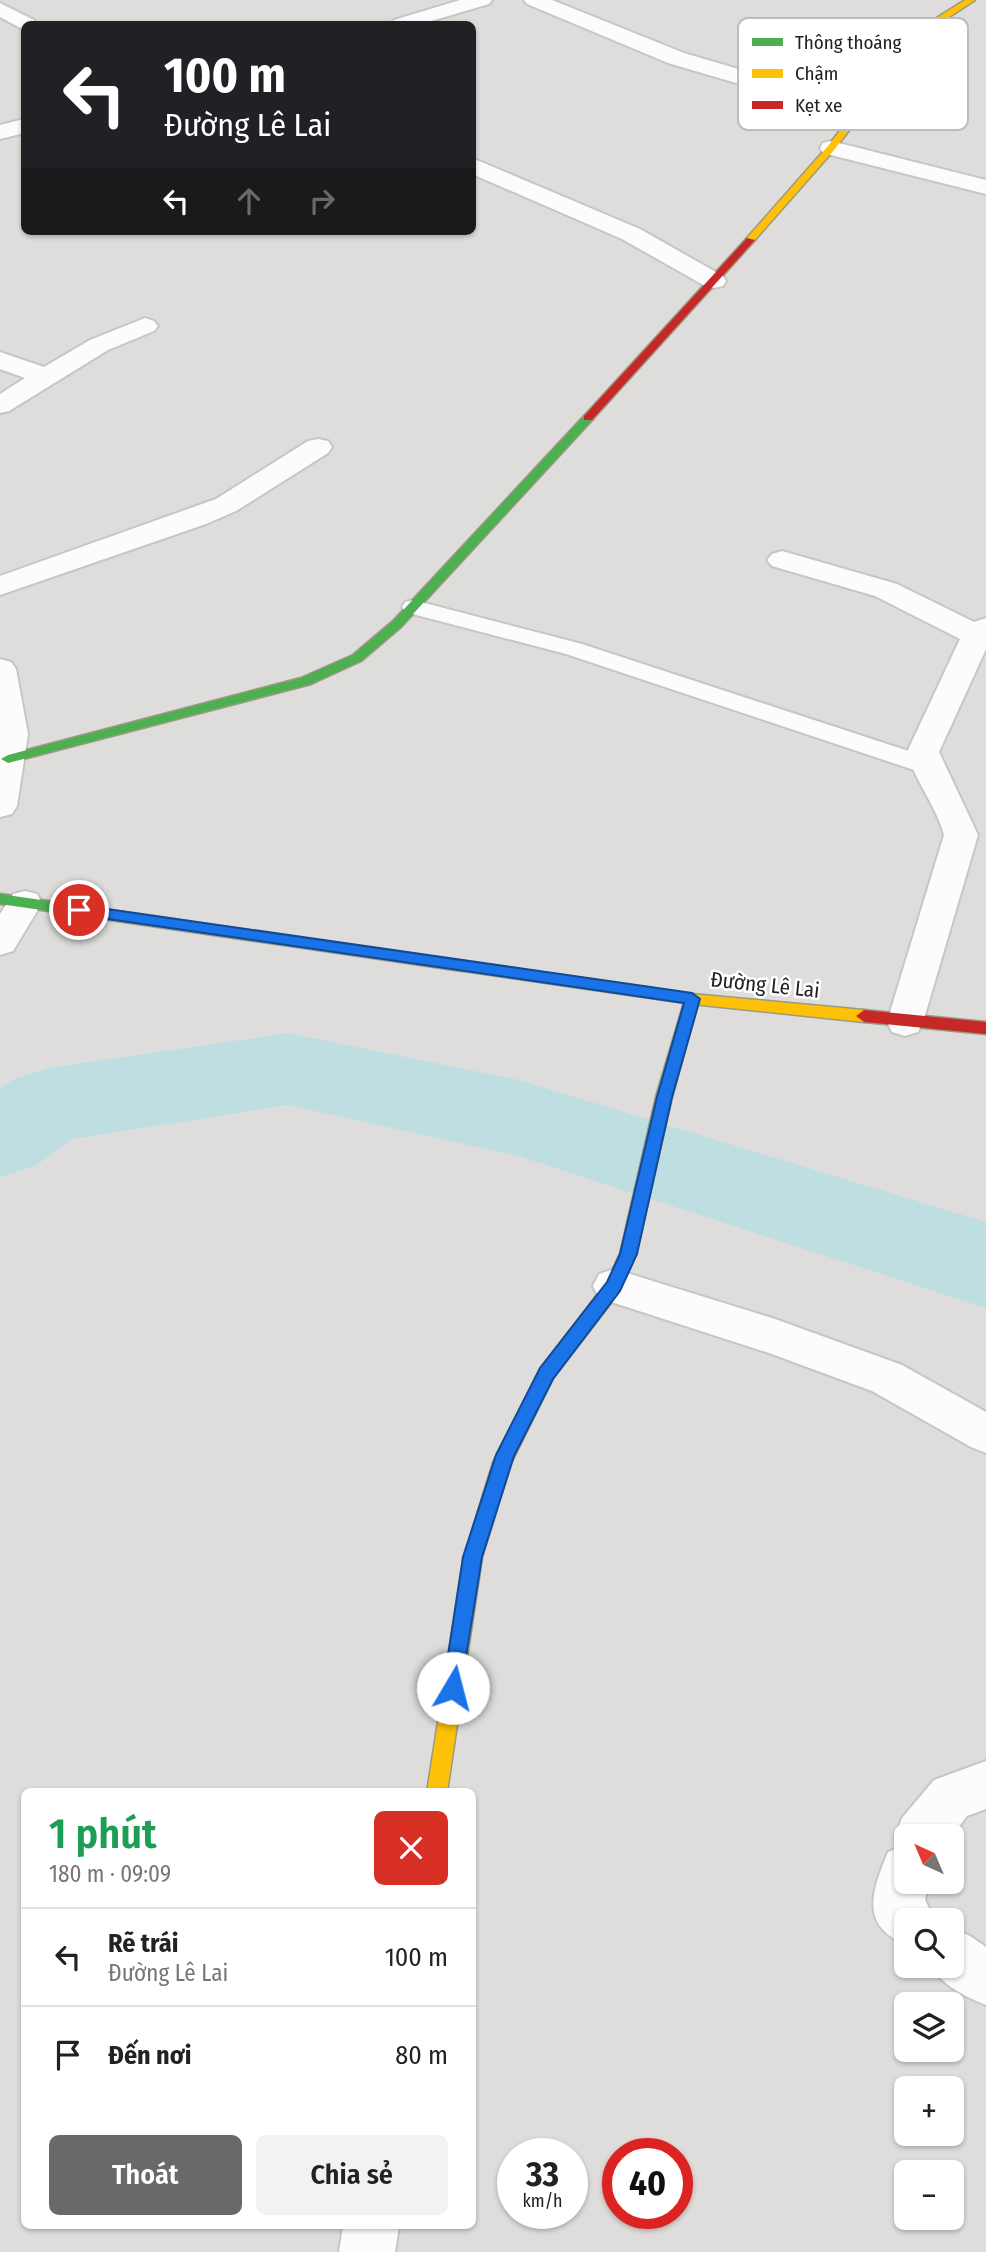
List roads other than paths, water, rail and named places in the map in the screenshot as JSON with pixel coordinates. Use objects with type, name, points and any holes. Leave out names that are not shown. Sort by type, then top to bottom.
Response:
[{"type":"main road","points":[[943,18],[971,0]]},
{"type":"main road","points":[[8,759],[306,681],[357,658],[413,607],[715,281],[845,130]]},
{"type":"main road","name":"Đường Lê Lai","points":[[13,901],[692,999],[986,1028]]},
{"type":"main road","points":[[438,1788],[473,1557],[505,1455],[547,1373],[621,1270],[664,1097],[692,999]]},
{"type":"street","points":[[411,21],[482,0]]},
{"type":"street","points":[[534,0],[676,58],[738,76]]},
{"type":"street","points":[[0,9],[22,21]]},
{"type":"street","points":[[0,132],[21,127]]},
{"type":"street","points":[[831,148],[986,187]]},
{"type":"street","points":[[476,167],[631,234],[715,281]]},
{"type":"street","points":[[0,405],[99,345],[145,326]]},
{"type":"street","points":[[0,360],[46,377]]},
{"type":"street","points":[[0,586],[206,514],[226,505],[318,447]]},
{"type":"street","points":[[782,560],[886,590],[981,631],[923,752],[925,765],[957,816],[961,835],[905,1021]]},
{"type":"street","points":[[0,668],[12,734],[0,806]]},
{"type":"street","points":[[0,942],[13,901]]},
{"type":"street","points":[[621,1270],[775,1337],[887,1378],[986,1434]]},
{"type":"street","points":[[930,1824],[951,1797],[986,1785]]},
{"type":"street","points":[[964,1963],[986,1979]]},
{"type":"street","points":[[367,2252],[371,2229]]},
{"type":"lane","points":[[413,607],[574,649],[925,765]]},
{"type":"waterway","points":[[0,1139],[48,1105],[288,1069],[519,1118],[986,1265]]}]
